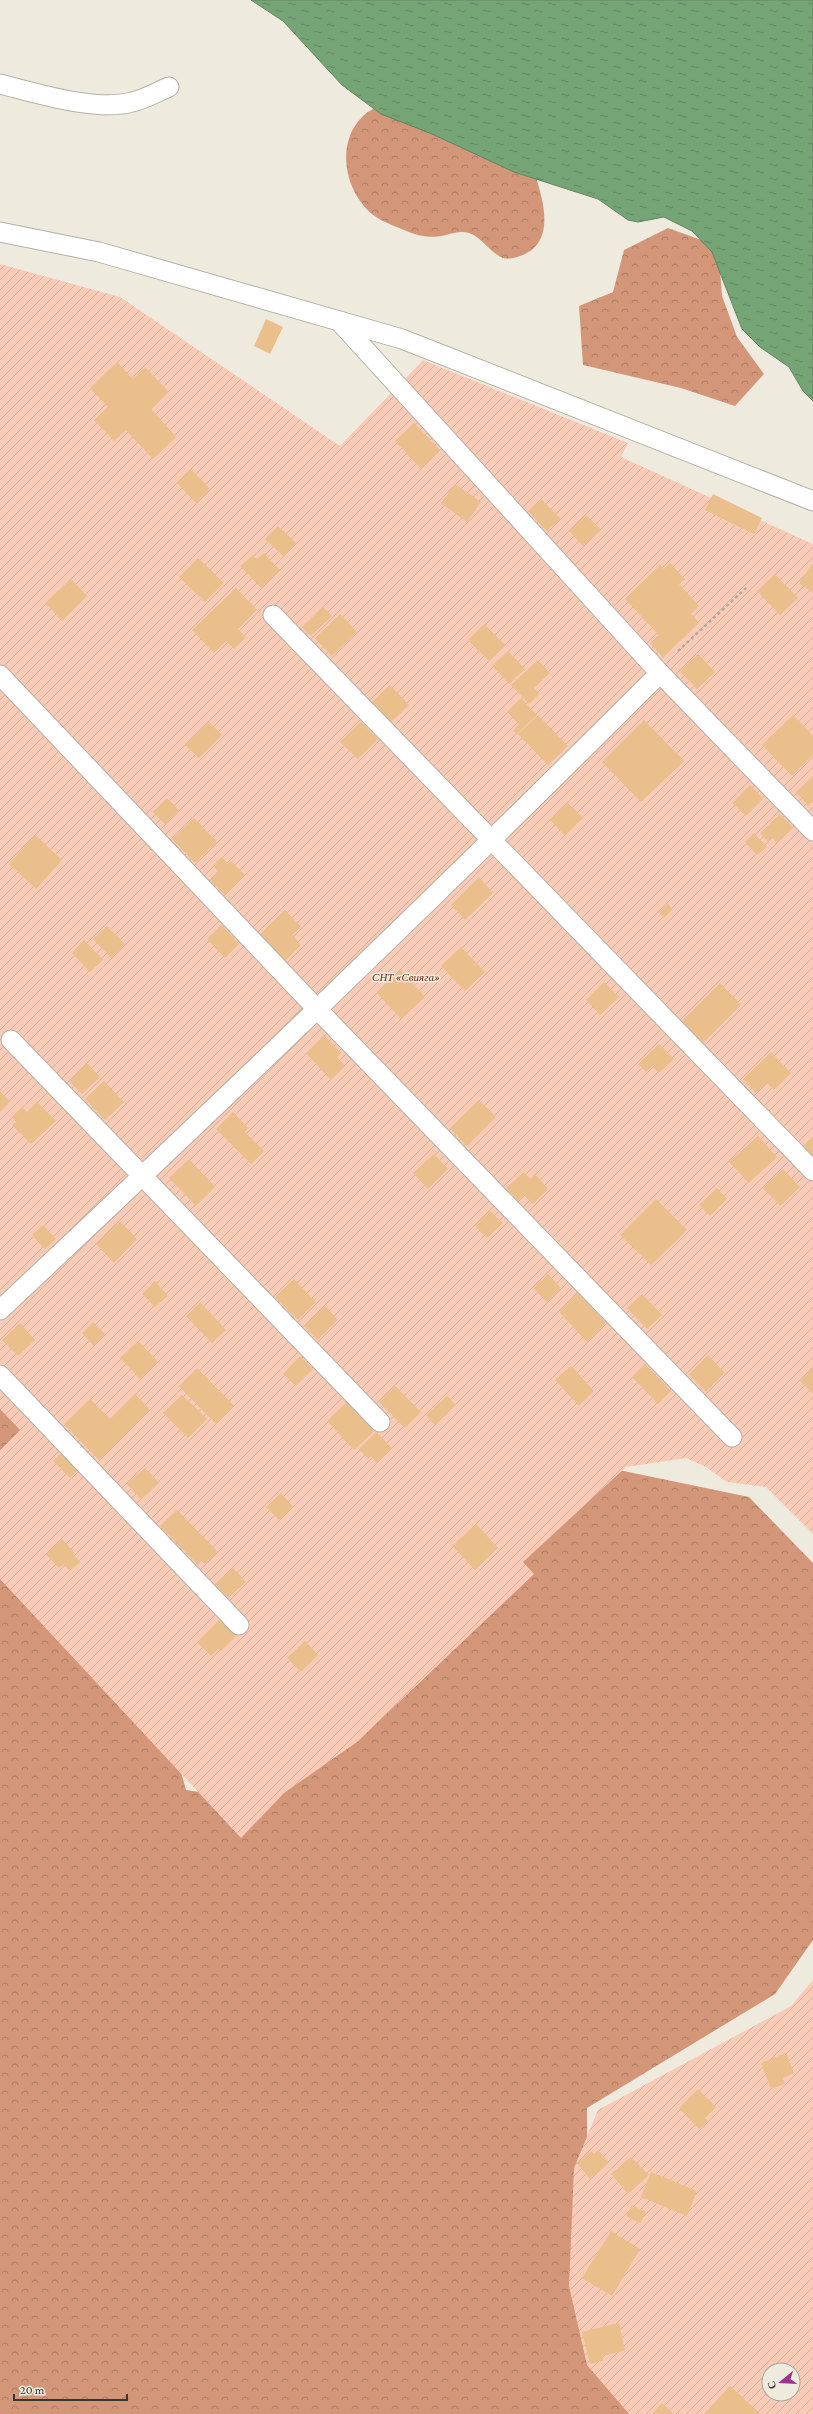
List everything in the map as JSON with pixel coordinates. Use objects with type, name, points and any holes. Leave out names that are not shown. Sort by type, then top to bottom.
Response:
[{"type":"lane","points":[[0,84],[64,100],[114,105],[133,102],[169,87]]},
{"type":"lane","points":[[0,232],[99,252],[402,339],[813,501]]},
{"type":"lane","points":[[338,320],[659,672],[813,831]]},
{"type":"lane","points":[[273,615],[813,1171]]},
{"type":"lane","points":[[0,1310],[143,1176],[492,840],[659,672]]},
{"type":"lane","points":[[0,675],[317,1009],[732,1437]]},
{"type":"lane","points":[[11,1040],[380,1422]]},
{"type":"lane","points":[[0,1375],[239,1625]]},
{"type":"path","points":[[659,672],[746,588]]},
{"type":"green space","points":[[381,105],[535,174],[541,196],[544,219],[540,240],[533,249],[523,255],[508,259],[503,258],[494,253],[474,235],[469,233],[459,232],[434,237],[417,235],[376,217],[365,207],[357,196],[347,169],[346,154],[348,140],[354,127],[363,116]]},
{"type":"green space","points":[[668,228],[718,246],[722,296],[737,337],[764,374],[735,406],[681,388],[583,365],[579,306],[613,292],[624,250]]},
{"type":"green space","name":"СНТ «Свияга»","points":[[0,264],[120,297],[340,446],[423,360],[628,443],[621,457],[813,544],[813,1534],[766,1487],[727,1482],[706,1467],[686,1458],[626,1467],[523,1562],[534,1574],[357,1742],[284,1793],[241,1838],[0,1579],[0,1450],[20,1430],[0,1409]]},
{"type":"green space","points":[[0,1400],[33,1429],[0,1463]]},
{"type":"green space","points":[[614,1469],[749,1497],[813,1563],[813,1940],[775,1994],[587,2108],[587,2299],[636,2414],[0,2414],[0,1525],[178,1761],[186,1790],[228,1796],[349,1729]]},
{"type":"green space","points":[[813,1980],[813,2414],[629,2414],[587,2365],[569,2286],[574,2168],[598,2110],[791,2006]]},
{"type":"water","points":[[251,0],[813,0],[813,401],[803,391],[789,367],[760,347],[742,329],[712,252],[692,231],[664,217],[638,222],[628,220],[598,199],[514,172],[432,134],[381,114],[342,85],[283,21]]},
{"type":"building","points":[[266,319],[283,327],[270,354],[254,346]]},
{"type":"building","points":[[117,362],[133,379],[145,367],[169,392],[151,409],[176,437],[153,459],[126,430],[114,441],[94,420],[108,407],[90,388]]},
{"type":"building","points":[[414,423],[440,450],[421,469],[395,441]]},
{"type":"building","points":[[191,469],[210,489],[196,503],[177,483]]},
{"type":"building","points":[[455,484],[481,502],[467,522],[441,503]]},
{"type":"building","points":[[713,494],[762,518],[754,534],[705,510]]},
{"type":"building","points":[[541,499],[561,519],[547,531],[528,511]]},
{"type":"building","points":[[586,515],[601,530],[583,546],[569,531]]},
{"type":"building","points":[[278,526],[296,543],[284,557],[265,539]]},
{"type":"building","points":[[264,553],[280,570],[261,588],[240,566],[253,555],[257,559]]},
{"type":"building","points":[[198,558],[224,583],[205,602],[179,577]]},
{"type":"building","points":[[670,563],[685,579],[679,584],[699,606],[691,614],[699,623],[663,657],[650,643],[659,635],[625,599],[660,565],[664,569]]},
{"type":"building","points":[[813,563],[813,593],[799,583]]},
{"type":"building","points":[[775,574],[798,598],[780,615],[757,591]]},
{"type":"building","points":[[71,579],[87,596],[62,621],[45,603]]},
{"type":"building","points":[[236,588],[257,610],[238,629],[246,637],[234,649],[226,641],[214,653],[192,630]]},
{"type":"building","points":[[323,607],[332,616],[311,636],[302,627]]},
{"type":"building","points":[[340,614],[357,632],[332,656],[315,638]]},
{"type":"building","points":[[484,624],[505,645],[489,661],[468,640]]},
{"type":"building","points":[[508,651],[525,669],[509,684],[492,666]]},
{"type":"building","points":[[698,654],[715,672],[697,689],[680,671]]},
{"type":"building","points":[[538,660],[550,673],[534,688],[539,694],[529,704],[511,685]]},
{"type":"building","points":[[390,685],[409,705],[391,722],[372,702]]},
{"type":"building","points":[[521,698],[537,715],[517,734],[513,731],[519,724],[507,712]]},
{"type":"building","points":[[538,715],[568,746],[548,765],[518,734]]},
{"type":"building","points":[[793,715],[813,736],[813,755],[792,776],[762,745]]},
{"type":"building","points":[[644,720],[684,761],[641,802],[602,762]]},
{"type":"building","points":[[209,722],[222,735],[199,758],[185,745]]},
{"type":"building","points":[[361,722],[378,739],[358,759],[340,742]]},
{"type":"building","points":[[813,776],[813,801],[808,806],[796,792]]},
{"type":"building","points":[[750,785],[763,799],[746,816],[732,803]]},
{"type":"building","points":[[167,798],[179,810],[165,824],[153,812]]},
{"type":"building","points":[[568,803],[583,818],[565,836],[550,820]]},
{"type":"building","points":[[780,814],[793,828],[777,843],[772,838],[768,842],[760,833]]},
{"type":"building","points":[[194,818],[217,842],[195,863],[172,839]]},
{"type":"building","points":[[754,833],[767,847],[757,855],[745,842]]},
{"type":"building","points":[[35,835],[62,860],[36,889],[9,864]]},
{"type":"building","points":[[222,857],[228,864],[231,861],[245,875],[225,895],[210,880],[219,872],[213,865]]},
{"type":"building","points":[[479,877],[493,893],[465,920],[451,905]]},
{"type":"building","points":[[668,904],[673,909],[664,918],[659,912]]},
{"type":"building","points":[[285,910],[301,927],[292,935],[301,945],[284,962],[260,934]]},
{"type":"building","points":[[221,925],[239,944],[225,958],[207,939]]},
{"type":"building","points":[[107,926],[125,944],[111,958],[93,939]]},
{"type":"building","points":[[84,940],[103,960],[90,972],[72,953]]},
{"type":"building","points":[[461,947],[485,972],[465,991],[441,966]]},
{"type":"building","points":[[401,970],[425,997],[401,1019],[377,993]]},
{"type":"building","points":[[604,982],[619,997],[600,1015],[586,1000]]},
{"type":"building","points":[[720,983],[741,1005],[703,1043],[682,1021]]},
{"type":"building","points":[[324,1035],[341,1053],[337,1057],[345,1066],[331,1080],[306,1053]]},
{"type":"building","points":[[659,1044],[674,1059],[659,1073],[652,1066],[646,1072],[638,1064]]},
{"type":"building","points":[[771,1052],[791,1073],[774,1090],[767,1083],[756,1093],[743,1079]]},
{"type":"building","points":[[87,1063],[100,1077],[82,1094],[69,1081]]},
{"type":"building","points":[[104,1081],[124,1102],[105,1120],[85,1099]]},
{"type":"building","points":[[0,1091],[10,1102],[0,1112]]},
{"type":"building","points":[[479,1100],[496,1117],[467,1146],[450,1128]]},
{"type":"building","points":[[37,1102],[56,1121],[31,1144],[12,1125],[16,1122],[12,1117],[22,1107],[27,1112]]},
{"type":"building","points":[[233,1112],[248,1128],[245,1132],[264,1151],[251,1164],[216,1129]]},
{"type":"building","points":[[758,1136],[777,1157],[749,1183],[729,1162]]},
{"type":"building","points":[[813,1136],[813,1156],[803,1146]]},
{"type":"building","points":[[434,1154],[448,1169],[428,1189],[413,1173]]},
{"type":"building","points":[[189,1159],[215,1187],[196,1206],[169,1178]]},
{"type":"building","points":[[783,1169],[800,1187],[780,1206],[763,1188]]},
{"type":"building","points":[[524,1172],[530,1179],[535,1174],[548,1189],[533,1204],[524,1195],[518,1201],[506,1188]]},
{"type":"building","points":[[717,1188],[727,1199],[710,1216],[699,1205]]},
{"type":"building","points":[[656,1199],[687,1230],[651,1265],[620,1235]]},
{"type":"building","points":[[490,1211],[503,1223],[487,1238],[475,1226]]},
{"type":"building","points":[[120,1221],[137,1239],[114,1263],[96,1244]]},
{"type":"building","points":[[43,1225],[56,1239],[45,1249],[32,1235]]},
{"type":"building","points":[[548,1274],[561,1288],[547,1302],[533,1288]]},
{"type":"building","points":[[294,1279],[316,1302],[298,1320],[275,1297]]},
{"type":"building","points":[[155,1281],[168,1296],[155,1307],[142,1294]]},
{"type":"building","points":[[578,1293],[606,1323],[587,1342],[559,1312]]},
{"type":"building","points":[[642,1294],[662,1315],[647,1329],[627,1308]]},
{"type":"building","points":[[200,1302],[226,1330],[212,1343],[186,1316]]},
{"type":"building","points":[[325,1306],[338,1320],[318,1340],[304,1326]]},
{"type":"building","points":[[93,1322],[105,1334],[94,1346],[82,1333]]},
{"type":"building","points":[[20,1323],[35,1340],[18,1356],[2,1340]]},
{"type":"building","points":[[138,1341],[158,1362],[140,1379],[120,1358]]},
{"type":"building","points":[[708,1355],[725,1373],[706,1392],[689,1374]]},
{"type":"building","points":[[300,1356],[313,1369],[296,1386],[283,1374]]},
{"type":"building","points":[[645,1364],[671,1391],[658,1404],[632,1377]]},
{"type":"building","points":[[571,1366],[594,1391],[579,1406],[555,1380]]},
{"type":"building","points":[[197,1368],[234,1406],[216,1424],[179,1386]]},
{"type":"building","points":[[813,1368],[813,1394],[800,1381]]},
{"type":"building","points":[[395,1386],[421,1412],[405,1428],[379,1402]]},
{"type":"building","points":[[135,1394],[150,1410],[99,1460],[64,1424],[90,1399],[110,1419]]},
{"type":"building","points":[[182,1395],[207,1419],[188,1438],[163,1413]]},
{"type":"building","points":[[447,1396],[456,1405],[435,1425],[426,1415]]},
{"type":"building","points":[[347,1402],[374,1431],[354,1450],[327,1421]]},
{"type":"building","points":[[376,1432],[392,1448],[377,1463],[371,1456],[368,1459],[359,1449]]},
{"type":"building","points":[[64,1450],[81,1467],[70,1478],[53,1461]]},
{"type":"building","points":[[145,1468],[159,1483],[141,1500],[127,1484]]},
{"type":"building","points":[[281,1493],[293,1507],[279,1520],[266,1507]]},
{"type":"building","points":[[177,1510],[218,1552],[205,1564],[201,1561],[198,1565],[160,1526]]},
{"type":"building","points":[[476,1524],[498,1548],[475,1570],[452,1546]]},
{"type":"building","points":[[62,1539],[75,1553],[73,1555],[80,1562],[70,1571],[64,1564],[59,1568],[46,1554]]},
{"type":"building","points":[[233,1568],[246,1582],[228,1598],[215,1584]]},
{"type":"building","points":[[220,1619],[236,1636],[221,1651],[218,1649],[211,1656],[197,1642]]},
{"type":"building","points":[[305,1641],[318,1655],[301,1672],[287,1658]]},
{"type":"building","points":[[786,2053],[794,2073],[783,2078],[785,2084],[771,2089],[761,2063]]},
{"type":"building","points":[[698,2089],[716,2107],[705,2118],[708,2121],[699,2129],[679,2108]]},
{"type":"building","points":[[598,2150],[609,2163],[590,2179],[577,2163],[591,2151],[594,2154]]},
{"type":"building","points":[[631,2157],[649,2175],[628,2194],[611,2174]]},
{"type":"building","points":[[651,2172],[697,2191],[687,2216],[641,2197]]},
{"type":"building","points":[[632,2205],[646,2212],[640,2223],[626,2216]]},
{"type":"building","points":[[611,2231],[640,2249],[612,2296],[582,2278]]},
{"type":"building","points":[[619,2323],[625,2351],[602,2356],[603,2361],[590,2364],[582,2332]]},
{"type":"building","points":[[730,2386],[761,2414],[704,2414]]},
{"type":"building","points":[[662,2403],[674,2414],[652,2414]]}]
